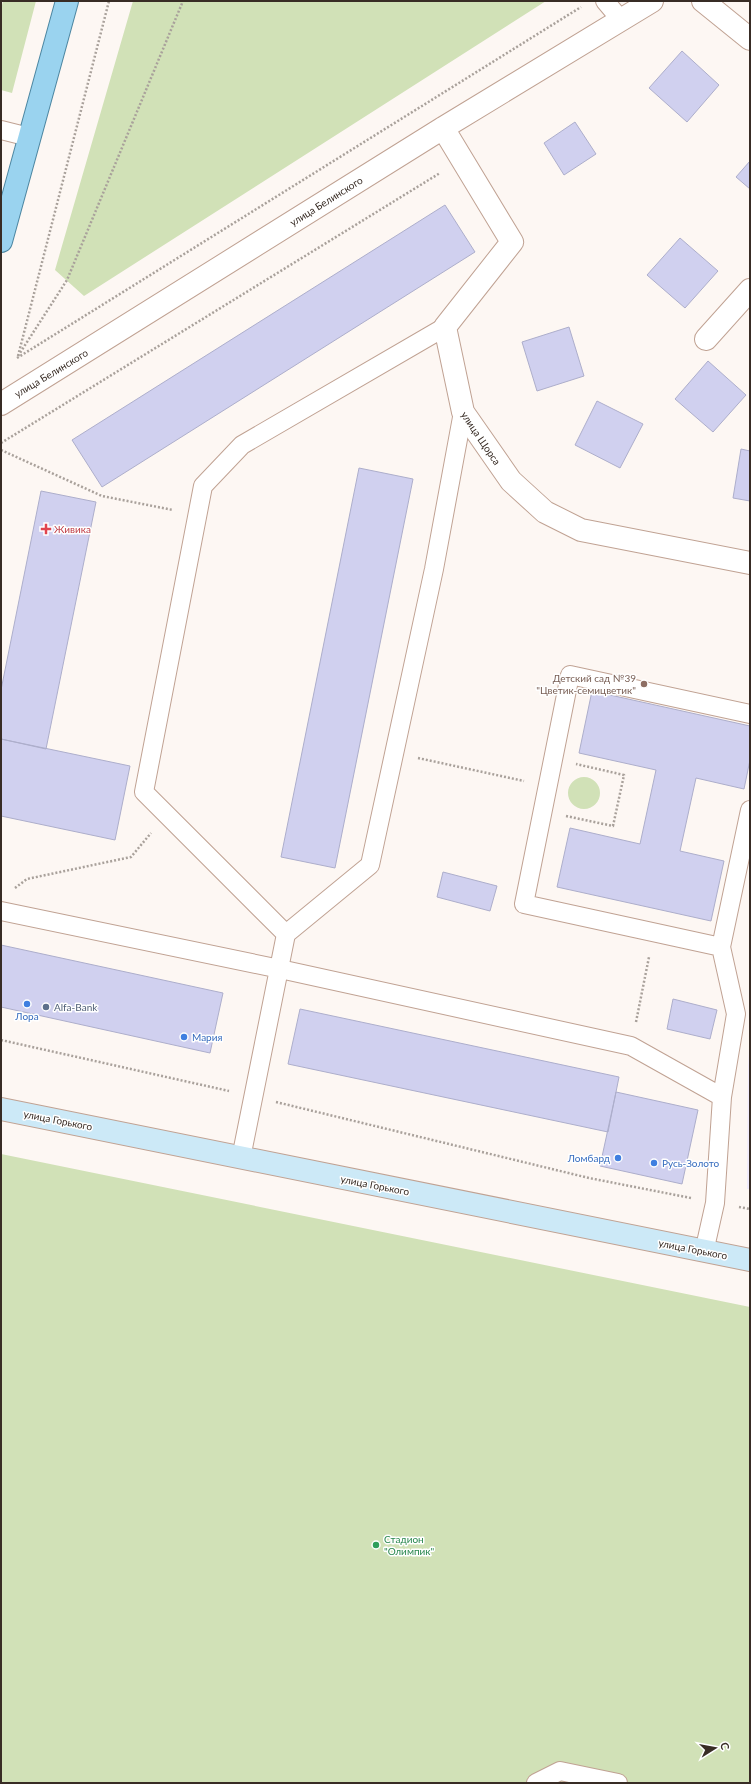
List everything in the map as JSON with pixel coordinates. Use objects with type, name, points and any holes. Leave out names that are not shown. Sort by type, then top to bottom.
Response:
[{"type":"main road","points":[[1,241],[66,1]]},
{"type":"street","name":"улица Белинского","points":[[1,404],[443,128],[652,1]]},
{"type":"street","points":[[703,1],[750,39]]},
{"type":"street","points":[[443,128],[512,242],[445,327]]},
{"type":"street","points":[[706,339],[750,290]]},
{"type":"street","name":"улица Щорса","points":[[445,327],[463,412],[511,481],[545,512],[581,530],[750,563]]},
{"type":"street","name":"улица Горького","points":[[1,1109],[704,1252],[750,1260]]},
{"type":"lane","points":[[605,1],[621,20]]},
{"type":"lane","points":[[1,130],[29,137]]},
{"type":"lane","points":[[286,934],[144,792],[203,486],[242,445],[445,327]]},
{"type":"lane","points":[[241,1158],[286,934],[370,865],[434,569],[463,412]]},
{"type":"lane","points":[[721,947],[524,904],[570,675],[750,714]]},
{"type":"lane","points":[[704,1252],[715,1202],[722,1097],[736,1014],[721,947],[742,886],[750,810]]},
{"type":"lane","points":[[1,911],[280,969],[632,1046],[722,1097]]},
{"type":"lane","points":[[536,1783],[560,1771],[618,1783]]},
{"type":"path","points":[[17,358],[109,1]]},
{"type":"path","points":[[17,358],[67,280],[183,1]]},
{"type":"path","points":[[17,358],[583,5]]},
{"type":"path","points":[[1,443],[462,160]]},
{"type":"path","points":[[1,450],[102,496],[197,514]]},
{"type":"path","points":[[394,753],[547,786]]},
{"type":"path","points":[[542,811],[613,826],[624,775],[553,759]]},
{"type":"path","points":[[14,888],[27,879],[131,857],[167,815]]},
{"type":"path","points":[[632,1046],[654,932]]},
{"type":"path","points":[[1,1040],[254,1097],[589,1178],[750,1209]]},
{"type":"shaded area","points":[[750,1030],[750,1189],[747,1189],[748,1066]]},
{"type":"green space","points":[[3,1],[36,1],[12,93],[1,90],[1,9]]},
{"type":"green space","points":[[133,1],[546,1],[84,296],[55,270]]},
{"type":"green space","points":[[581,777],[587,777],[597,784],[600,793],[599,799],[593,806],[587,809],[581,809],[571,802],[568,796],[568,790],[575,780]]},
{"type":"green space","name":"Стадион \"Олимпик\"","points":[[1,1154],[750,1307],[750,1783],[1,1783]]},
{"type":"building","points":[[682,51],[719,85],[687,122],[649,88]]},
{"type":"building","points":[[575,122],[596,154],[564,175],[544,143]]},
{"type":"building","points":[[750,161],[750,189],[736,177]]},
{"type":"building","points":[[445,205],[475,252],[102,487],[72,440]]},
{"type":"building","points":[[680,238],[718,271],[685,308],[647,275]]},
{"type":"building","points":[[569,327],[584,376],[537,391],[522,342]]},
{"type":"building","points":[[708,361],[746,395],[713,432],[675,399]]},
{"type":"building","points":[[597,401],[643,424],[620,468],[575,445]]},
{"type":"building","points":[[741,449],[750,451],[750,501],[733,498]]},
{"type":"building","points":[[359,468],[413,479],[335,868],[281,857]]},
{"type":"building","points":[[41,491],[96,502],[46,749],[1,739],[1,690]]},
{"type":"building","points":[[592,691],[750,726],[750,760],[744,789],[696,778],[680,851],[724,861],[711,921],[557,887],[570,828],[640,844],[656,770],[579,753]]},
{"type":"building","points":[[1,739],[130,766],[115,840],[1,816]]},
{"type":"building","points":[[443,872],[497,886],[490,911],[437,897]]},
{"type":"building","points":[[1,945],[223,993],[210,1053],[1,1007]]},
{"type":"building","points":[[673,999],[717,1010],[710,1039],[667,1029]]},
{"type":"building","points":[[300,1009],[619,1077],[608,1132],[288,1064]]},
{"type":"building","points":[[616,1092],[698,1110],[682,1184],[600,1166]]},
{"type":"place","name":"Живика","points":[[46,529]]},
{"type":"place","name":"Детский сад №39 \"Цветик-семицветик\"","points":[[644,684]]},
{"type":"place","name":"Лора","points":[[27,1004]]},
{"type":"place","name":"Alfa-Bank","points":[[46,1007]]},
{"type":"place","name":"Мария","points":[[184,1037]]},
{"type":"place","name":"Ломбард","points":[[618,1158]]},
{"type":"place","name":"Русь-Золото","points":[[654,1163]]},
{"type":"place","name":"Стадион \"Олимпик\"","points":[[376,1545]]}]
